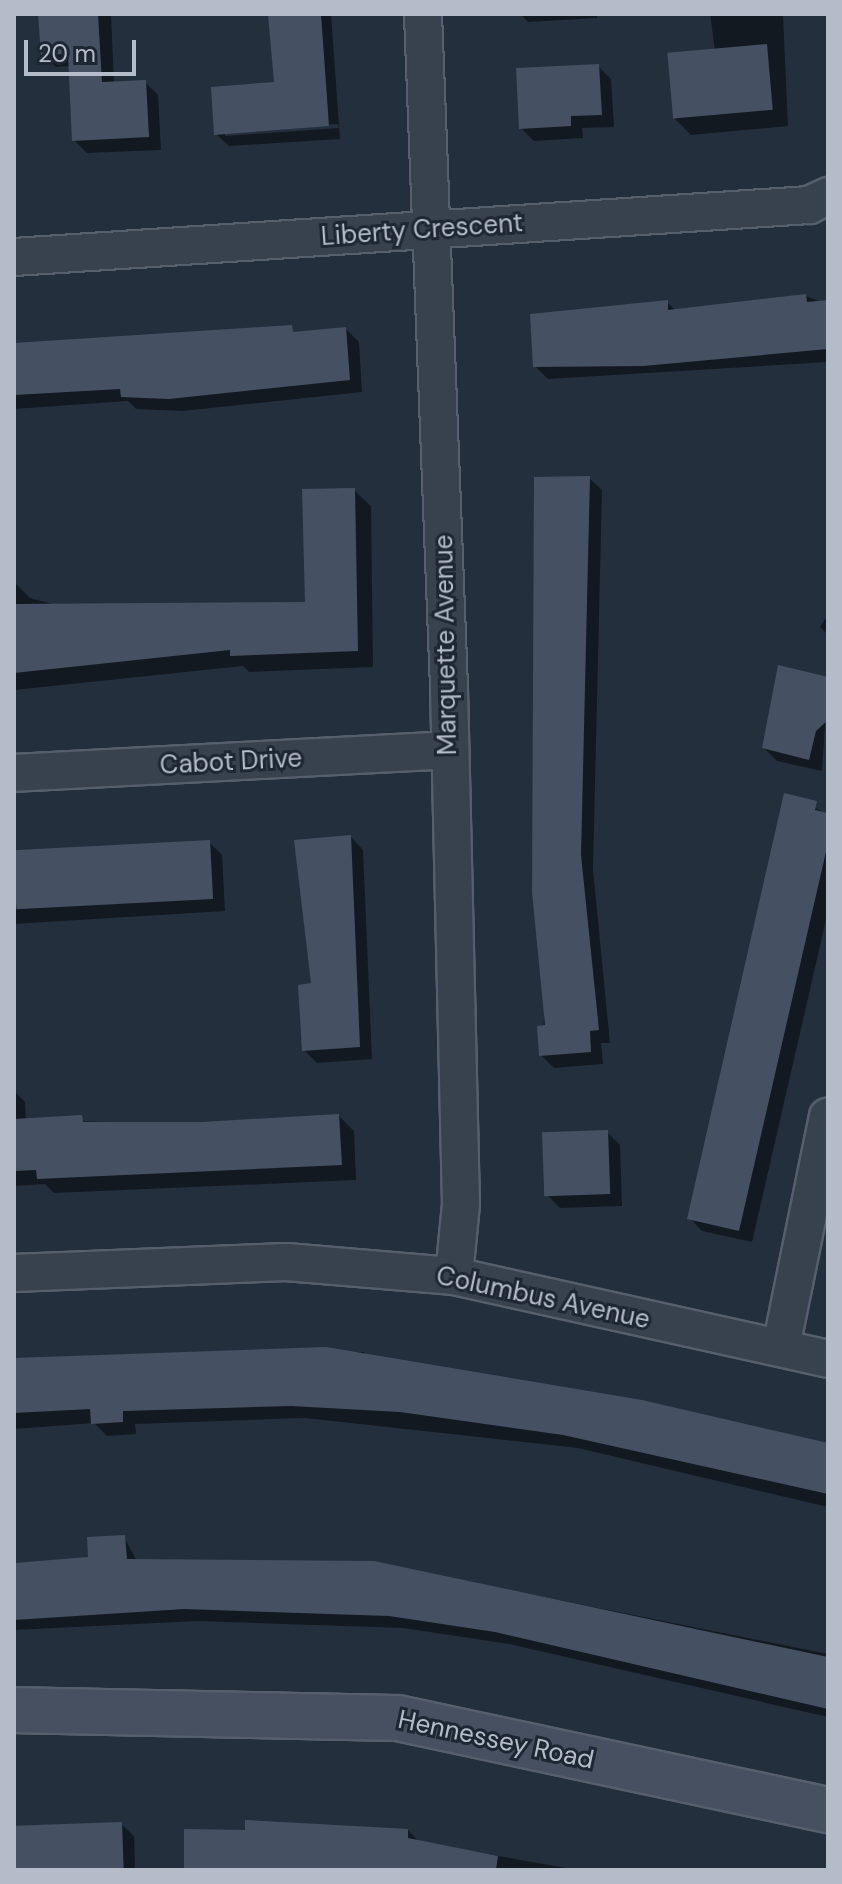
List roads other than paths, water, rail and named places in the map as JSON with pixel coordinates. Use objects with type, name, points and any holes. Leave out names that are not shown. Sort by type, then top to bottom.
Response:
[{"type":"street","name":"Marquette Avenue","points":[[423,14],[434,229],[461,1204],[454,1276]]},
{"type":"street","name":"Liberty Crescent","points":[[14,257],[809,205],[828,196]]},
{"type":"street","name":"Cabot Drive","points":[[14,773],[448,750]]},
{"type":"street","points":[[781,1347],[828,1117]]},
{"type":"street","name":"Columbus Avenue","points":[[14,1273],[286,1262],[454,1276],[828,1359]]},
{"type":"street","name":"Hennessey Road","points":[[14,1710],[398,1718],[828,1810]]}]
